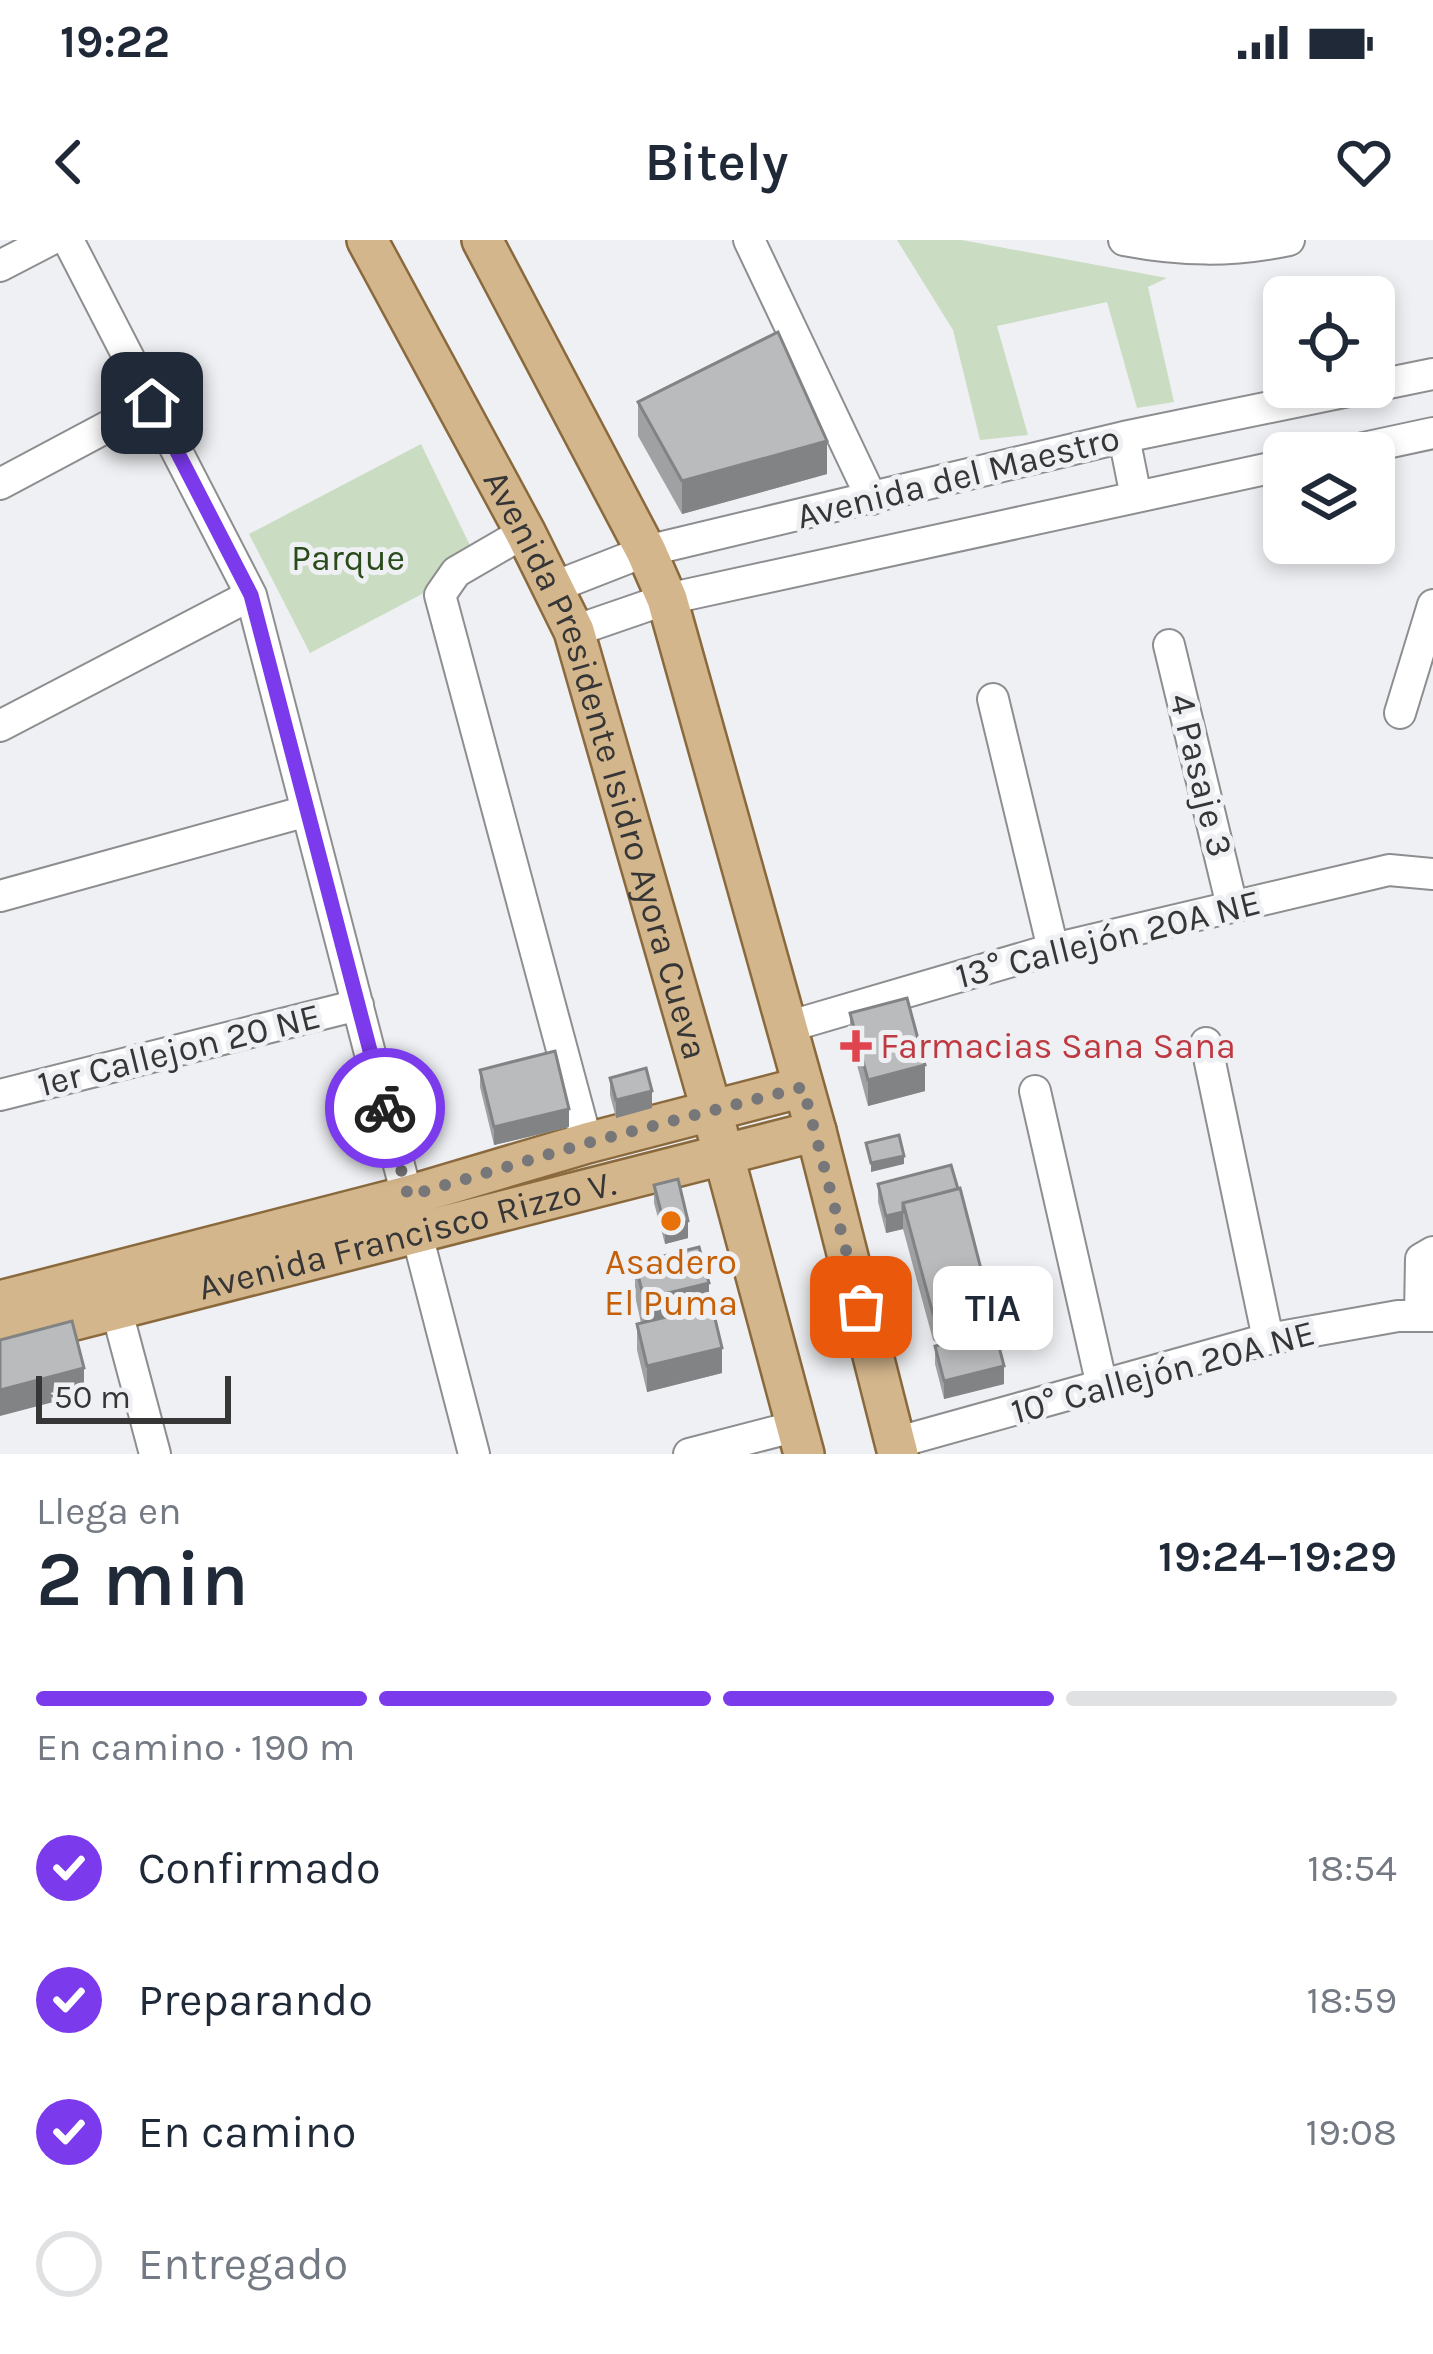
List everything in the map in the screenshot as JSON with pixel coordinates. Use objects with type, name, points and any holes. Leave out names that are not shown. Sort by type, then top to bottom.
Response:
[{"type":"main road","name":"Avenida Presidente Isidro Ayora Cueva","points":[[368,240],[574,631],[801,1440]]},
{"type":"main road","points":[[482,240],[667,599],[816,1131],[897,1449]]},
{"type":"main road","name":"Avenida Francisco Rizzo V.","points":[[0,1339],[116,1308],[412,1214],[587,1143],[803,1087]]},
{"type":"main road","name":"Avenida Francisco Rizzo V.","points":[[0,1300],[724,1154],[816,1131]]},
{"type":"street","points":[[0,266],[50,240]]},
{"type":"street","points":[[68,240],[251,595],[474,1454]]},
{"type":"street","points":[[749,240],[872,499]]},
{"type":"street","points":[[1124,240],[1199,251],[1289,240]]},
{"type":"street","name":"Avenida del Maestro","points":[[1395,381],[1433,374]]},
{"type":"street","points":[[0,484],[152,403]]},
{"type":"street","name":"Avenida del Maestro","points":[[554,587],[646,551],[1264,408]]},
{"type":"street","points":[[1395,441],[1433,433]]},
{"type":"street","points":[[1124,437],[1136,496]]},
{"type":"street","name":"Avenida del Maestro","points":[[574,631],[667,599],[1263,469]]},
{"type":"street","points":[[525,532],[456,572],[440,595],[587,1143]]},
{"type":"street","points":[[0,726],[251,595]]},
{"type":"street","points":[[1400,713],[1433,605]]},
{"type":"street","name":"4 Pasaje 3","points":[[1168,645],[1232,906]]},
{"type":"street","points":[[993,699],[1054,949]]},
{"type":"street","points":[[0,896],[307,811]]},
{"type":"street","name":"13° Callejón 20A NE","points":[[787,1028],[1054,949],[1232,906],[1389,870],[1433,874]]},
{"type":"street","name":"1er Callejon 20 NE","points":[[0,1096],[358,1005]]},
{"type":"street","points":[[1206,1043],[1268,1339]]},
{"type":"street","points":[[1035,1091],[1102,1386]]},
{"type":"street","points":[[1427,1316],[1421,1259],[1433,1252]]},
{"type":"street","points":[[116,1308],[155,1454]]},
{"type":"street","name":"10° Callejón 20A NE","points":[[897,1449],[1268,1339],[1427,1316]]},
{"type":"street","points":[[689,1454],[801,1440]]},
{"type":"green space","points":[[897,240],[962,240],[1167,278],[1148,287],[1174,402],[1137,408],[1107,302],[997,326],[1028,435],[980,440],[953,330]]},
{"type":"green space","name":"Parque","points":[[421,444],[479,564],[310,653],[249,534]]},
{"type":"building","points":[[778,332],[827,441],[682,481],[638,402]]},
{"type":"building","points":[[907,998],[925,1065],[868,1080],[850,1013]]},
{"type":"building","points":[[555,1051],[569,1109],[494,1127],[480,1070]]},
{"type":"building","points":[[646,1068],[652,1091],[616,1100],[610,1078]]},
{"type":"building","points":[[899,1135],[904,1156],[871,1163],[866,1143]]},
{"type":"building","points":[[951,1165],[958,1189],[903,1203],[903,1212],[886,1216],[878,1184]]},
{"type":"building","points":[[678,1179],[688,1221],[665,1227],[654,1185]]},
{"type":"building","points":[[960,1188],[995,1323],[956,1332],[933,1314],[903,1203]]},
{"type":"building","points":[[699,1247],[709,1283],[644,1299],[635,1263]]},
{"type":"building","points":[[712,1306],[722,1348],[647,1366],[637,1324]]},
{"type":"building","points":[[72,1321],[84,1368],[0,1390],[0,1340]]},
{"type":"building","points":[[995,1331],[1004,1366],[944,1381],[935,1346]]},
{"type":"way so far","points":[[385,1108],[408,1196],[803,1087],[861,1307]]},
{"type":"place","name":"Farmacias Sana Sana","points":[[856,1046]]},
{"type":"place","name":"Asadero El Puma","points":[[671,1221]]},
{"type":"place","name":"TIA","points":[[861,1307]]},
{"type":"route","points":[[152,403],[251,595],[385,1108]]}]
